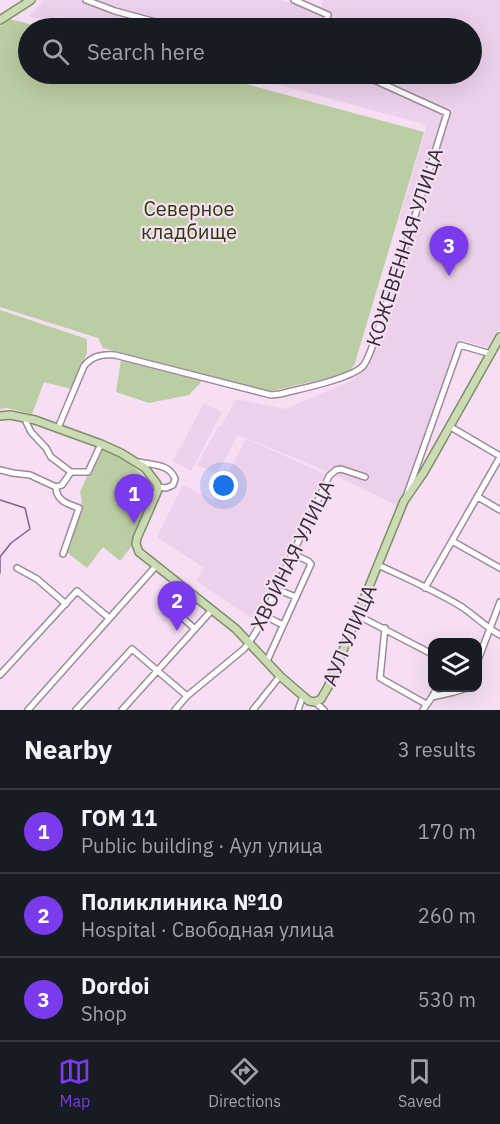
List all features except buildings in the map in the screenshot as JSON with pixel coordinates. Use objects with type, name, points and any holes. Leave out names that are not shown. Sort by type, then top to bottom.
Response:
[{"type":"main road","points":[[0,20],[31,0]]},
{"type":"main road","points":[[404,501],[424,472],[500,337]]},
{"type":"main road","points":[[0,416],[27,417],[101,444],[137,462],[149,471],[158,487]]},
{"type":"main road","name":"АУЛ УЛИЦА","points":[[158,487],[158,493],[137,538],[137,549],[141,555],[236,629],[280,676],[309,701],[315,702],[322,697],[404,501]]},
{"type":"street","points":[[86,0],[143,18]]},
{"type":"street","points":[[294,0],[328,15],[327,18]]},
{"type":"street","name":"КОЖЕВЕННАЯ УЛИЦА","points":[[57,428],[84,366],[89,360],[99,356],[115,356],[271,395],[343,377],[364,364],[381,321],[447,113],[383,84]]},
{"type":"street","name":"АУЛ УЛИЦА","points":[[404,501],[460,345],[491,354]]},
{"type":"street","points":[[27,417],[26,422],[31,432],[46,447],[51,457],[70,472],[88,472],[101,444]]},
{"type":"street","points":[[425,588],[500,456],[449,426]]},
{"type":"street","points":[[137,462],[160,466],[172,472],[175,480],[173,485],[166,488],[158,487]]},
{"type":"street","points":[[0,470],[30,475],[56,487],[62,485],[70,472]]},
{"type":"street","name":"ХВОЙНАЯ УЛИЦА","points":[[175,710],[187,696],[249,643],[265,616],[329,476],[336,470],[341,470],[365,477]]},
{"type":"street","points":[[56,487],[56,492],[63,503],[79,508],[63,554]]},
{"type":"street","points":[[478,497],[500,510]]},
{"type":"street","points":[[452,541],[500,568]]},
{"type":"street","points":[[267,661],[311,564],[293,554]]},
{"type":"street","points":[[378,565],[461,607],[500,635]]},
{"type":"street","points":[[28,710],[156,566]]},
{"type":"street","points":[[17,568],[37,579],[66,604]]},
{"type":"street","points":[[180,585],[167,604],[195,629]]},
{"type":"street","points":[[276,589],[296,597]]},
{"type":"street","points":[[0,675],[77,591],[110,618]]},
{"type":"street","points":[[482,647],[500,602]]},
{"type":"street","points":[[122,710],[212,610]]},
{"type":"street","points":[[357,615],[428,652]]},
{"type":"street","points":[[265,616],[284,625]]},
{"type":"street","points":[[385,628],[380,678],[426,704]]},
{"type":"street","points":[[76,710],[132,649],[187,696]]},
{"type":"street","points":[[253,710],[280,676]]},
{"type":"street","points":[[423,710],[434,692]]},
{"type":"street","points":[[432,697],[454,692]]},
{"type":"street","points":[[298,710],[303,696]]},
{"type":"street","points":[[315,702],[324,710]]},
{"type":"shaded area","points":[[44,0],[281,0],[320,11],[323,0],[500,0],[500,328],[491,346],[485,347],[459,339],[400,507],[324,470],[238,435],[217,474],[197,465],[236,399],[285,409],[353,380],[369,366],[416,225],[399,219],[427,125],[276,84],[482,84],[482,18],[37,18],[29,16]]},
{"type":"shaded area","points":[[204,403],[222,412],[191,471],[173,461]]},
{"type":"shaded area","points":[[246,439],[325,474],[293,537],[259,623],[196,581],[204,568],[157,537],[183,485],[213,500]]},
{"type":"green space","name":"Северное кладбище","points":[[10,19],[18,21],[18,84],[246,84],[424,132],[355,363],[349,373],[267,392],[103,348],[98,338],[0,307],[0,26]]},
{"type":"green space","points":[[0,310],[87,339],[87,353],[71,389],[44,382],[32,414],[7,408],[0,409]]},
{"type":"green space","points":[[121,360],[202,381],[189,395],[149,403],[116,392]]},
{"type":"green space","points":[[100,448],[130,464],[154,489],[133,544],[120,561],[103,547],[87,568],[65,551],[82,502],[80,492]]},
{"type":"waterway","points":[[0,500],[25,508],[30,529],[11,543],[0,557],[0,573]]},
{"type":"place","name":"Dordoi","points":[[449,276]]},
{"type":"place","name":"ГОМ 11","points":[[134,524]]},
{"type":"place","name":"Поликлиника №10","points":[[177,631]]}]
